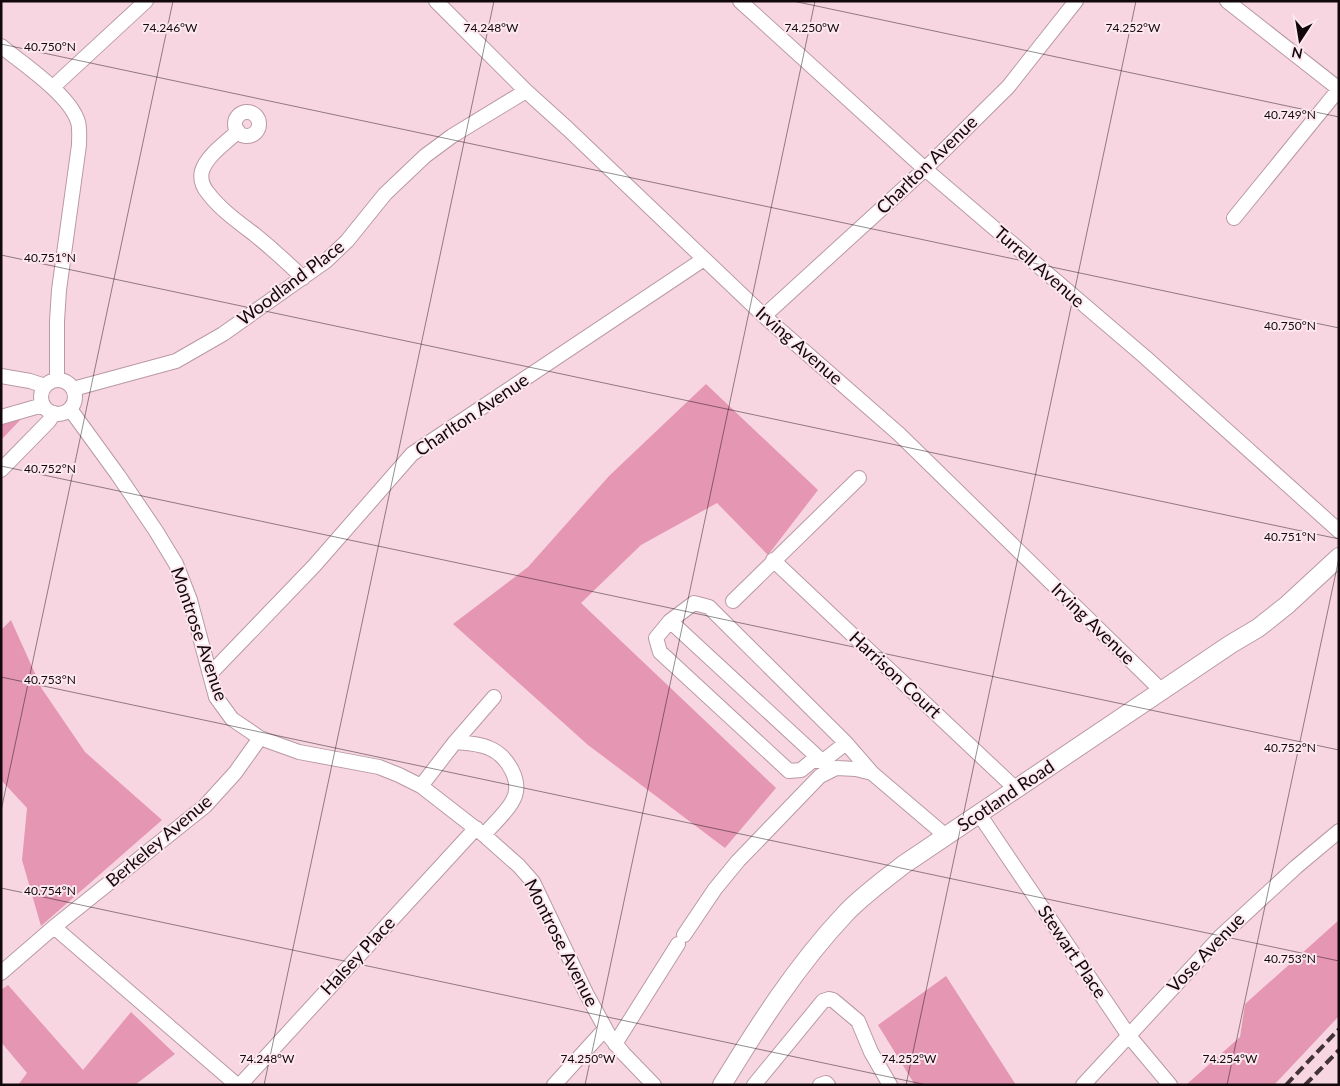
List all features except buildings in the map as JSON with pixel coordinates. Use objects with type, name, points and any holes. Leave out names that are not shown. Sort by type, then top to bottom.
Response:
[{"type":"main road","name":"Scotland Road","points":[[722,1085],[772,1007],[814,951],[845,914],[872,888],[946,836],[1258,628],[1287,605],[1339,557]]},
{"type":"street","points":[[53,87],[146,1]]},
{"type":"street","name":"Irving Avenue","points":[[436,1],[526,91],[764,316],[899,434],[1162,691]]},
{"type":"street","name":"Turrell Avenue","points":[[740,1],[925,169],[1144,357],[1339,531]]},
{"type":"street","name":"Charlton Avenue","points":[[764,316],[925,169],[1008,87],[1076,1]]},
{"type":"street","points":[[1227,1],[1339,89],[1234,218]]},
{"type":"street","points":[[1,46],[53,87],[72,110],[78,122],[79,145],[59,290],[51,383],[41,395],[48,409],[49,421],[1,470]]},
{"type":"street","name":"Woodland Place","points":[[73,389],[176,361],[223,334],[326,261],[347,241],[385,194],[424,156],[452,136],[526,91]]},
{"type":"street","points":[[238,132],[211,156],[202,172],[204,186],[208,194],[234,219],[284,258],[304,278]]},
{"type":"street","name":"Charlton Avenue","points":[[210,674],[314,566],[412,454],[704,259]]},
{"type":"street","points":[[1,376],[51,383],[66,382],[73,389],[75,400],[70,409],[59,414],[48,409],[1,417]]},
{"type":"street","name":"Montrose Avenue","points":[[70,409],[128,490],[176,564],[190,600],[216,697],[232,720],[260,738],[299,752],[379,767],[421,786],[480,831],[520,866],[532,882],[605,1029],[615,1044],[654,1085]]},
{"type":"street","points":[[732,600],[859,478]]},
{"type":"street","name":"Harrison Court","points":[[773,560],[1017,790]]},
{"type":"street","points":[[846,743],[821,764],[801,770],[789,771],[660,652],[656,638],[670,621],[694,603],[709,607],[846,743],[872,773],[946,836]]},
{"type":"street","points":[[670,621],[821,764],[836,768],[856,768],[872,773]]},
{"type":"street","points":[[421,786],[455,742],[494,697]]},
{"type":"street","name":"Berkeley Avenue","points":[[2,971],[205,806],[235,773],[260,738]]},
{"type":"street","points":[[455,742],[477,744],[491,748],[509,766],[517,782],[513,802],[480,831]]},
{"type":"street","points":[[615,1044],[715,889],[738,861],[820,776],[821,764]]},
{"type":"street","name":"Stewart Place","points":[[979,814],[1129,1036],[1170,1085]]},
{"type":"street","name":"Halsey Place","points":[[54,927],[238,1085],[480,831]]},
{"type":"street","name":"Vose Avenue","points":[[1082,1085],[1220,937],[1296,867],[1339,831]]},
{"type":"street","points":[[754,1085],[822,1001],[829,999],[833,1000],[858,1021],[871,1052],[890,1085]]},
{"type":"street","points":[[554,1085],[605,1029]]},
{"type":"street","points":[[820,1085],[826,1083],[828,1085]]},
{"type":"shaded area","points":[[706,384],[818,490],[768,555],[717,503],[641,545],[581,603],[776,788],[725,848],[588,745],[453,624],[528,567],[609,476]]},
{"type":"shaded area","points":[[24,416],[1,440],[1,424]]},
{"type":"shaded area","points":[[11,620],[42,689],[85,752],[162,820],[41,926],[22,860],[27,808],[1,780],[1,630]]},
{"type":"shaded area","points":[[1339,920],[1339,1016],[1274,1085],[1187,1084],[1240,1037],[1245,1004]]},
{"type":"shaded area","points":[[946,976],[1016,1085],[915,1085],[878,1025]]},
{"type":"shaded area","points":[[8,985],[83,1070],[131,1012],[175,1054],[135,1085],[18,1085],[27,1073],[1,1042],[1,990]]},
{"type":"railway","points":[[1286,1085],[1339,1029]]},
{"type":"railway","points":[[1305,1085],[1339,1050]]}]
